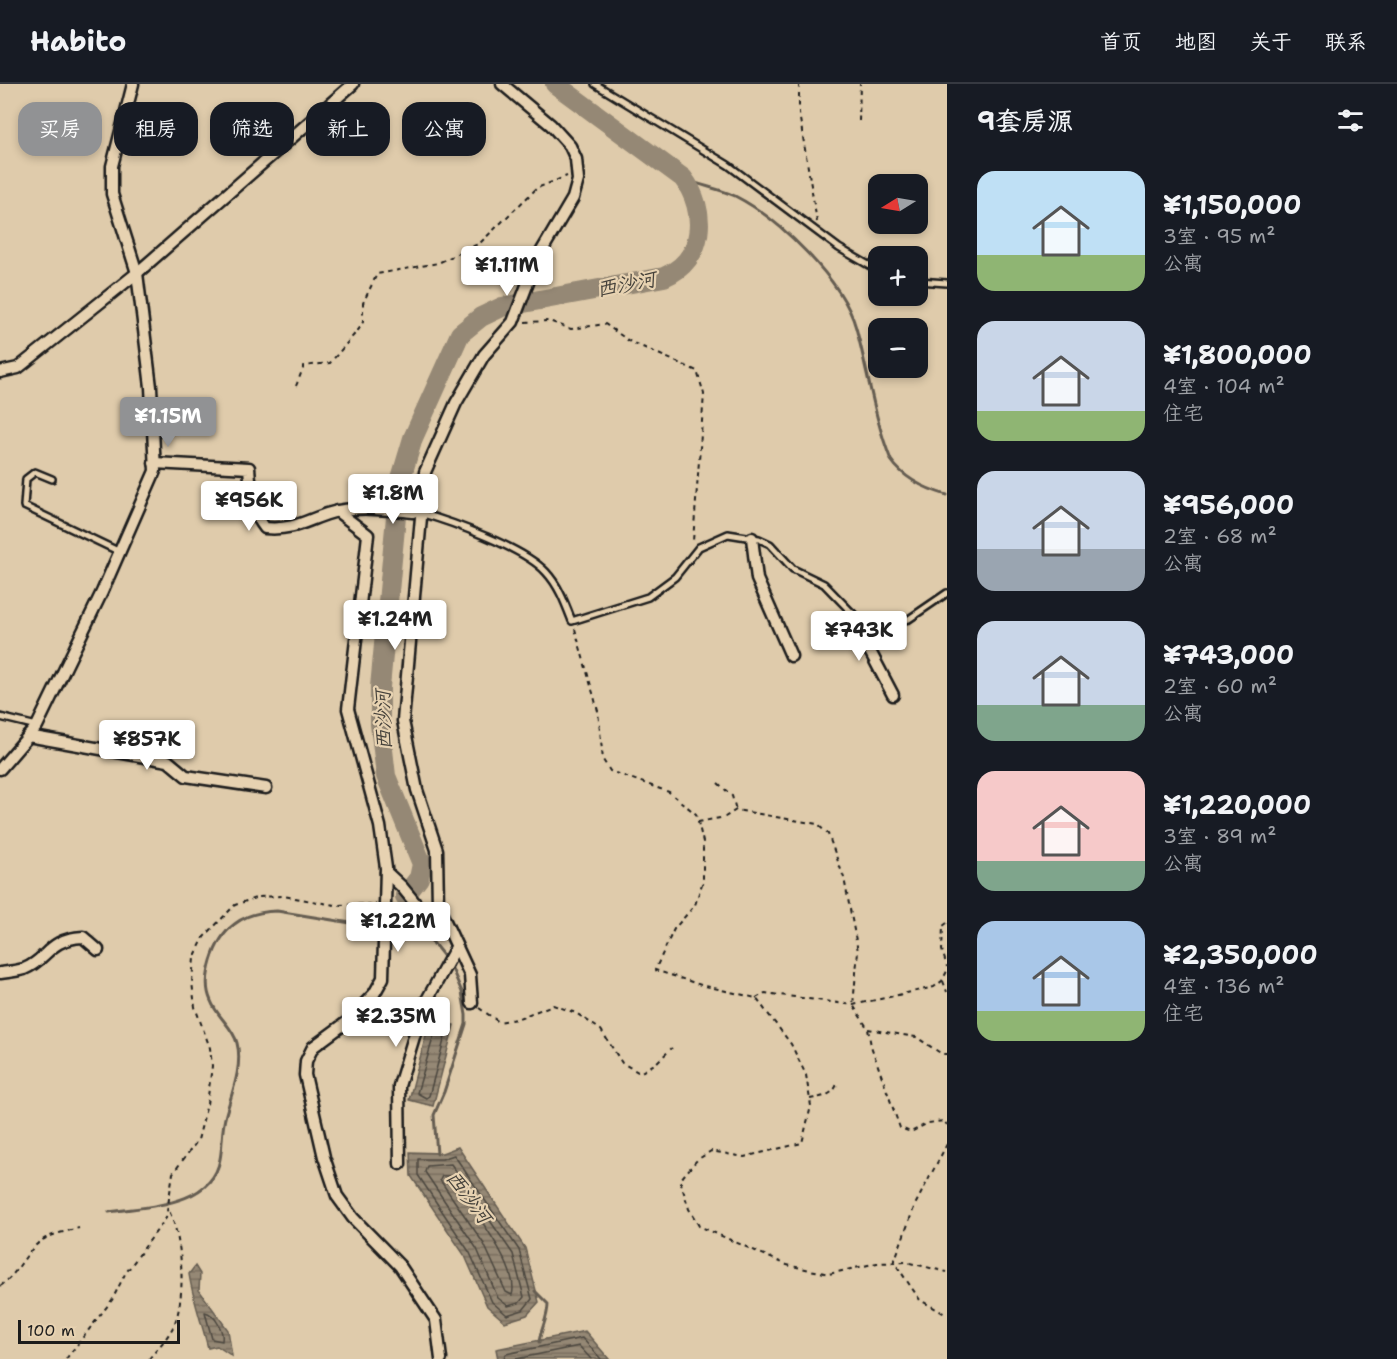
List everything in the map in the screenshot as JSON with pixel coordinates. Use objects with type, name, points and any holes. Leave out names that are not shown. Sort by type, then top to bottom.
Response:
[{"type":"street","points":[[0,769],[37,726],[120,552],[155,471],[151,387],[137,273],[112,194],[112,166],[133,84]]},
{"type":"street","points":[[0,372],[18,368],[137,273],[353,84]]},
{"type":"street","points":[[472,1003],[470,975],[438,906],[437,850],[417,790],[403,721],[417,513],[425,472],[456,403],[484,355],[513,322],[542,249],[573,198],[578,173],[574,152],[558,133],[502,84]]},
{"type":"street","points":[[154,463],[249,468],[254,508],[257,519],[265,528],[282,530],[337,511],[376,509],[417,513]]},
{"type":"street","points":[[337,511],[368,534],[348,709],[380,826],[386,872],[383,978],[375,994],[347,1022],[313,1047],[306,1061],[305,1076],[324,1157],[337,1196],[353,1218],[400,1266],[435,1320],[441,1359]]},
{"type":"street","points":[[752,538],[757,579],[791,656]]},
{"type":"street","points":[[851,615],[893,695]]},
{"type":"street","points":[[28,736],[168,760],[186,776],[266,788]]},
{"type":"street","points":[[386,872],[402,887],[424,914],[445,924]]},
{"type":"street","points":[[0,973],[26,968],[51,947],[68,938],[83,937],[98,950]]},
{"type":"street","points":[[400,1164],[399,1086],[423,1007],[456,949]]},
{"type":"lane","points":[[595,84],[728,165],[839,248],[868,265]]},
{"type":"lane","points":[[928,282],[947,283]]},
{"type":"lane","points":[[52,479],[35,472],[26,479],[24,506],[120,552]]},
{"type":"lane","points":[[417,513],[494,541],[535,562],[558,588],[572,621],[648,597],[675,577],[699,547],[728,534],[770,544],[793,569],[824,584],[851,615],[868,622],[899,622],[917,615],[947,593]]},
{"type":"lane","points":[[0,717],[37,726]]},
{"type":"path","points":[[799,84],[799,112],[818,231]]},
{"type":"path","points":[[859,121],[860,84]]},
{"type":"path","points":[[296,386],[304,366],[330,363],[359,329],[363,322],[363,303],[377,274],[431,265],[480,243],[537,189],[578,173]]},
{"type":"path","points":[[513,322],[549,321],[571,329],[604,324],[629,341],[697,371],[704,394],[692,555]]},
{"type":"path","points":[[572,621],[585,658],[598,711],[603,760],[610,771],[669,792],[696,814],[703,842],[703,881],[695,904],[674,929],[655,970],[701,985],[756,998],[791,1044],[806,1075],[811,1106],[802,1143],[744,1157],[711,1152],[697,1160],[680,1180],[689,1209],[699,1226],[787,1265],[829,1274],[877,1263],[906,1262],[947,1272]]},
{"type":"path","points":[[718,783],[732,796],[736,810]]},
{"type":"path","points":[[698,822],[725,817],[736,810],[817,824],[828,834],[844,878],[858,951],[853,1005],[868,1029],[871,1046],[900,1128],[910,1131],[928,1123],[944,1121],[947,1125]]},
{"type":"path","points":[[149,1359],[172,1329],[182,1303],[178,1246],[169,1210],[171,1179],[198,1140],[210,1091],[210,1048],[195,1007],[192,982],[194,958],[204,937],[226,911],[240,902],[258,897],[283,896],[335,904],[384,904]]},
{"type":"path","points":[[756,998],[765,993],[853,1005],[934,987],[942,981],[947,969],[942,950],[943,926],[947,922]]},
{"type":"path","points":[[942,981],[947,992]]},
{"type":"path","points":[[472,1003],[499,1022],[516,1019],[553,1005],[576,1013],[601,1030],[622,1063],[640,1073],[656,1063],[672,1048]]},
{"type":"path","points":[[868,1029],[916,1037],[942,1054],[947,1054]]},
{"type":"path","points":[[810,1099],[824,1097],[835,1089],[837,1084]]},
{"type":"path","points":[[894,1262],[915,1205],[947,1144]]},
{"type":"path","points":[[68,1358],[112,1300],[125,1275],[169,1210]]},
{"type":"path","points":[[0,1286],[17,1272],[27,1256],[45,1238],[79,1228]]},
{"type":"path","points":[[894,1262],[920,1300],[947,1315]]},
{"type":"water","points":[[430,1020],[454,1025],[433,1106],[409,1100]]},
{"type":"water","points":[[458,1147],[525,1248],[539,1302],[527,1315],[505,1322],[487,1306],[465,1256],[411,1176],[410,1152],[442,1153]]},
{"type":"water","points":[[195,1266],[200,1274],[199,1290],[228,1330],[232,1356],[217,1346],[208,1348],[189,1274]]},
{"type":"water","points":[[585,1331],[609,1359],[498,1359],[496,1349]]},
{"type":"waterway","name":"西沙河","points":[[415,913],[405,896],[419,878],[422,864],[386,776],[380,724],[380,687],[399,485],[413,438],[460,334],[481,317],[502,307],[664,277],[678,269],[688,259],[695,247],[698,234],[699,219],[696,205],[683,178],[555,84]]},
{"type":"waterway","points":[[683,178],[729,193],[752,206],[789,235],[823,271],[838,290],[849,309],[856,328],[876,411],[891,460],[902,473],[916,482],[947,495]]},
{"type":"waterway","points":[[109,1212],[175,1201],[204,1187],[214,1175],[220,1159],[224,1120],[239,1060],[235,1037],[214,1007],[207,986],[215,949],[227,931],[243,919],[277,911],[363,925],[382,923]]},
{"type":"waterway","name":"西沙河","points":[[388,921],[415,913],[427,926],[430,939],[450,964],[462,992],[466,1024],[444,1092],[434,1115],[437,1154]]},
{"type":"waterway","name":"西沙河","points":[[535,1291],[548,1304],[539,1342]]}]
